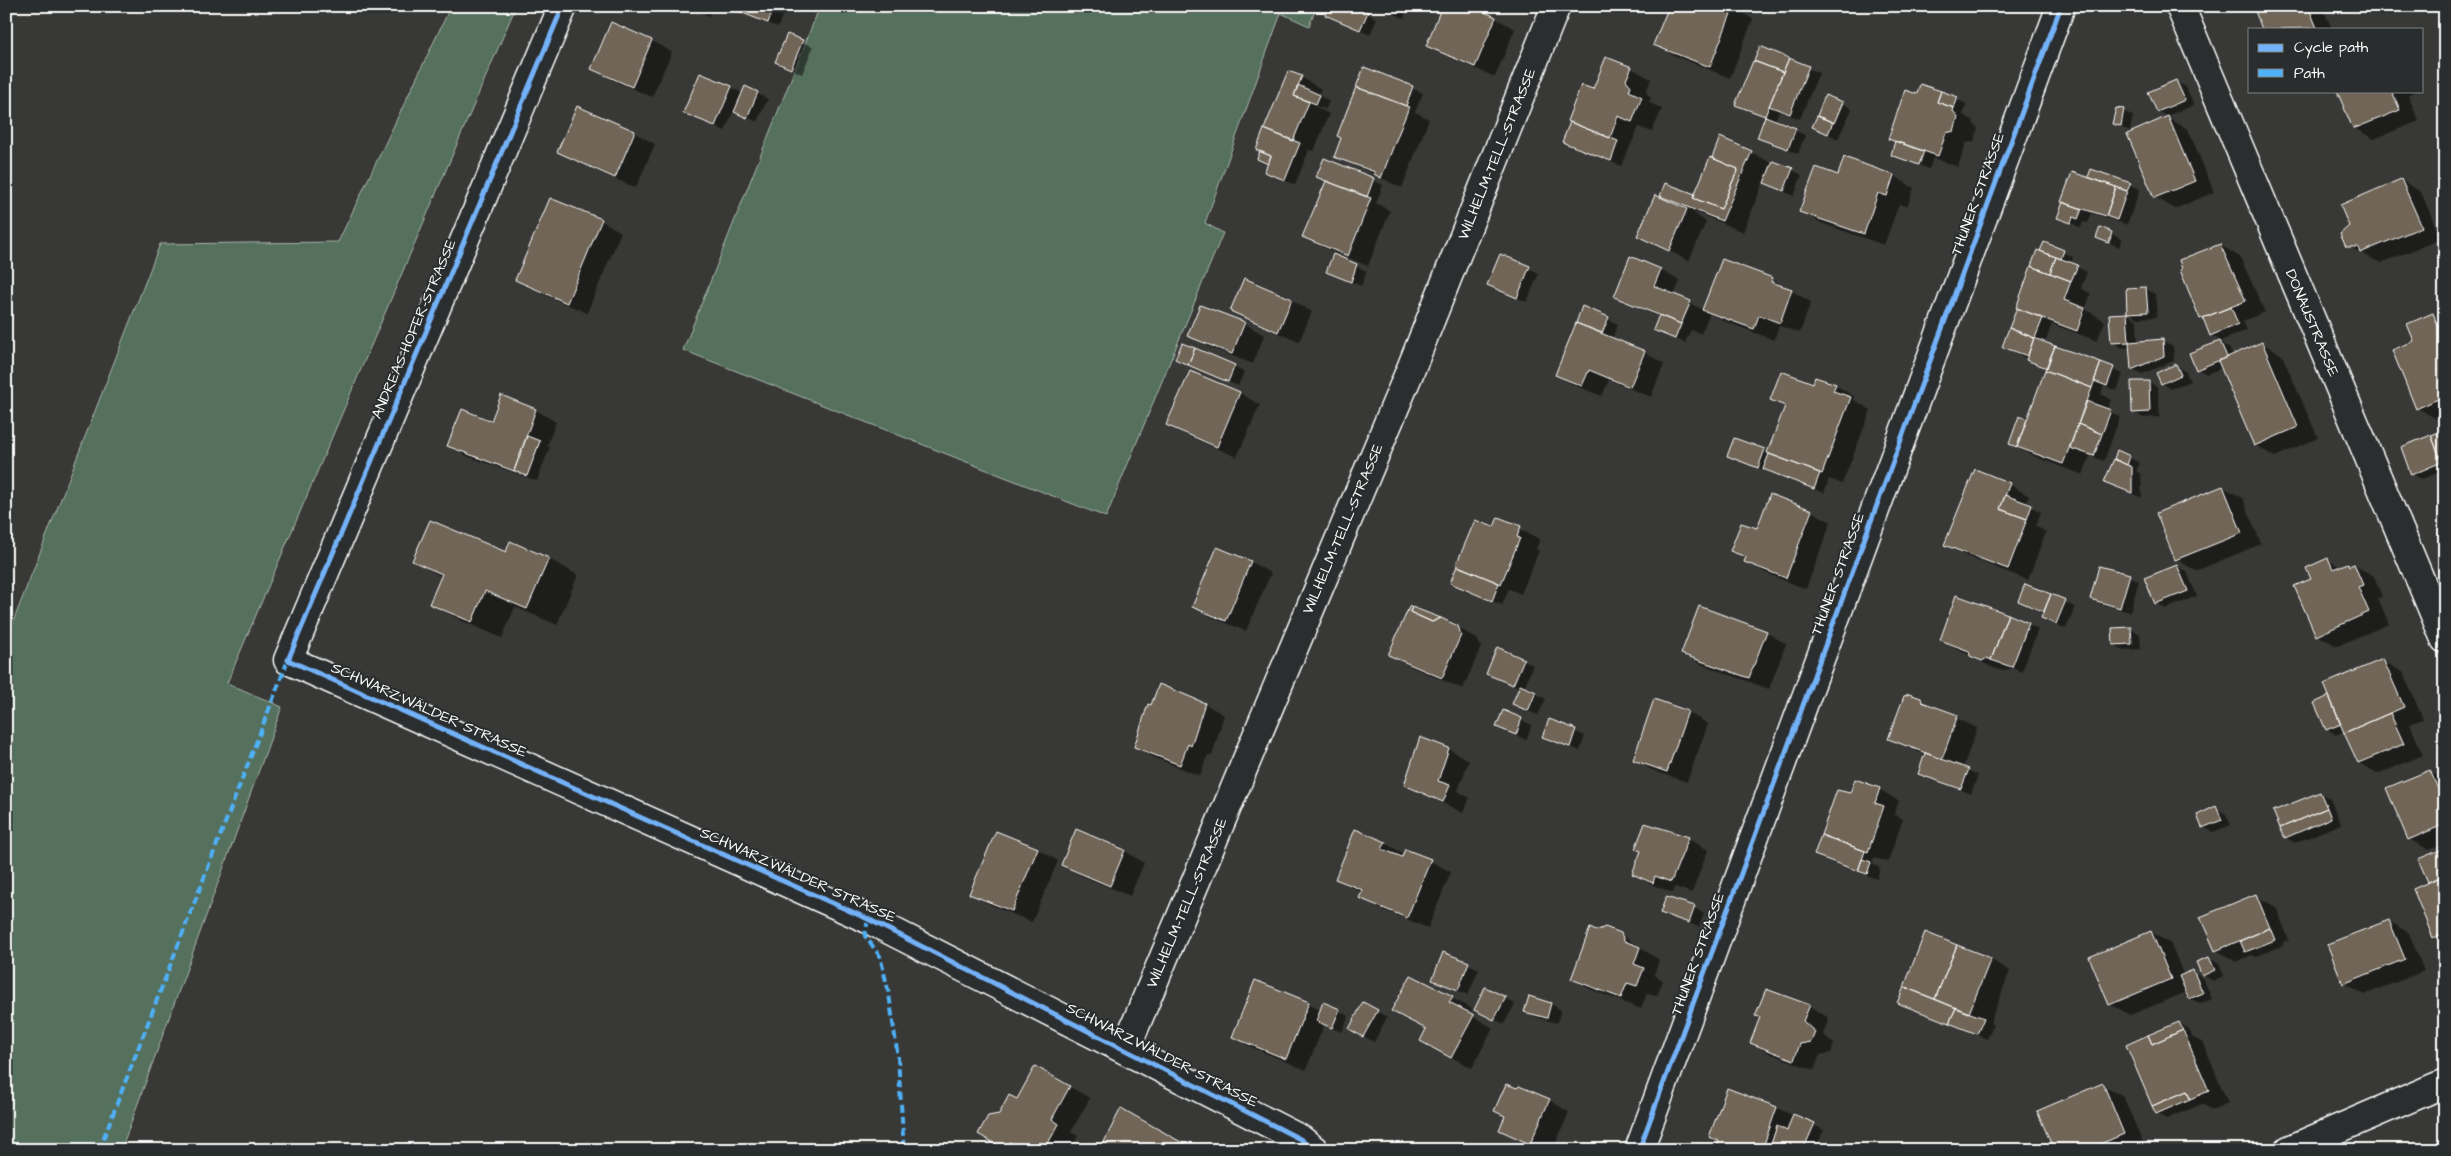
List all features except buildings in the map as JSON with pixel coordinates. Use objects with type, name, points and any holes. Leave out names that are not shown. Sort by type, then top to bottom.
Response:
[{"type":"street","name":"ANDREAS-HOFER-STRASSE","points":[[288,660],[563,6]]},
{"type":"street","name":"WILHELM-TELL-STRASSE","points":[[1125,1050],[1410,371],[1556,6]]},
{"type":"street","name":"THUNER STRASSE","points":[[1639,1150],[2061,6]]},
{"type":"street","name":"DONAUSTRASSE","points":[[2180,6],[2445,638]]},
{"type":"street","name":"SCHWARZWÄLDER STRASSE","points":[[288,660],[868,919],[1300,1139],[1314,1150]]},
{"type":"street","points":[[2289,1150],[2445,1083]]},
{"type":"green space","points":[[451,6],[516,6],[227,683],[282,707],[121,1150],[6,1150],[6,640],[160,244],[338,242]]},
{"type":"green space","points":[[820,6],[1317,6],[1309,26],[1281,13],[1205,223],[1223,233],[1106,517],[683,350]]},
{"type":"marked path","points":[[99,1150],[288,660]]},
{"type":"marked path","points":[[868,919],[865,936],[880,956],[889,994],[898,1058],[904,1150]]},
{"type":"cycle path","points":[[563,6],[288,660],[868,919],[1300,1139],[1314,1150]]},
{"type":"cycle path","points":[[1639,1150],[2061,6]]}]
